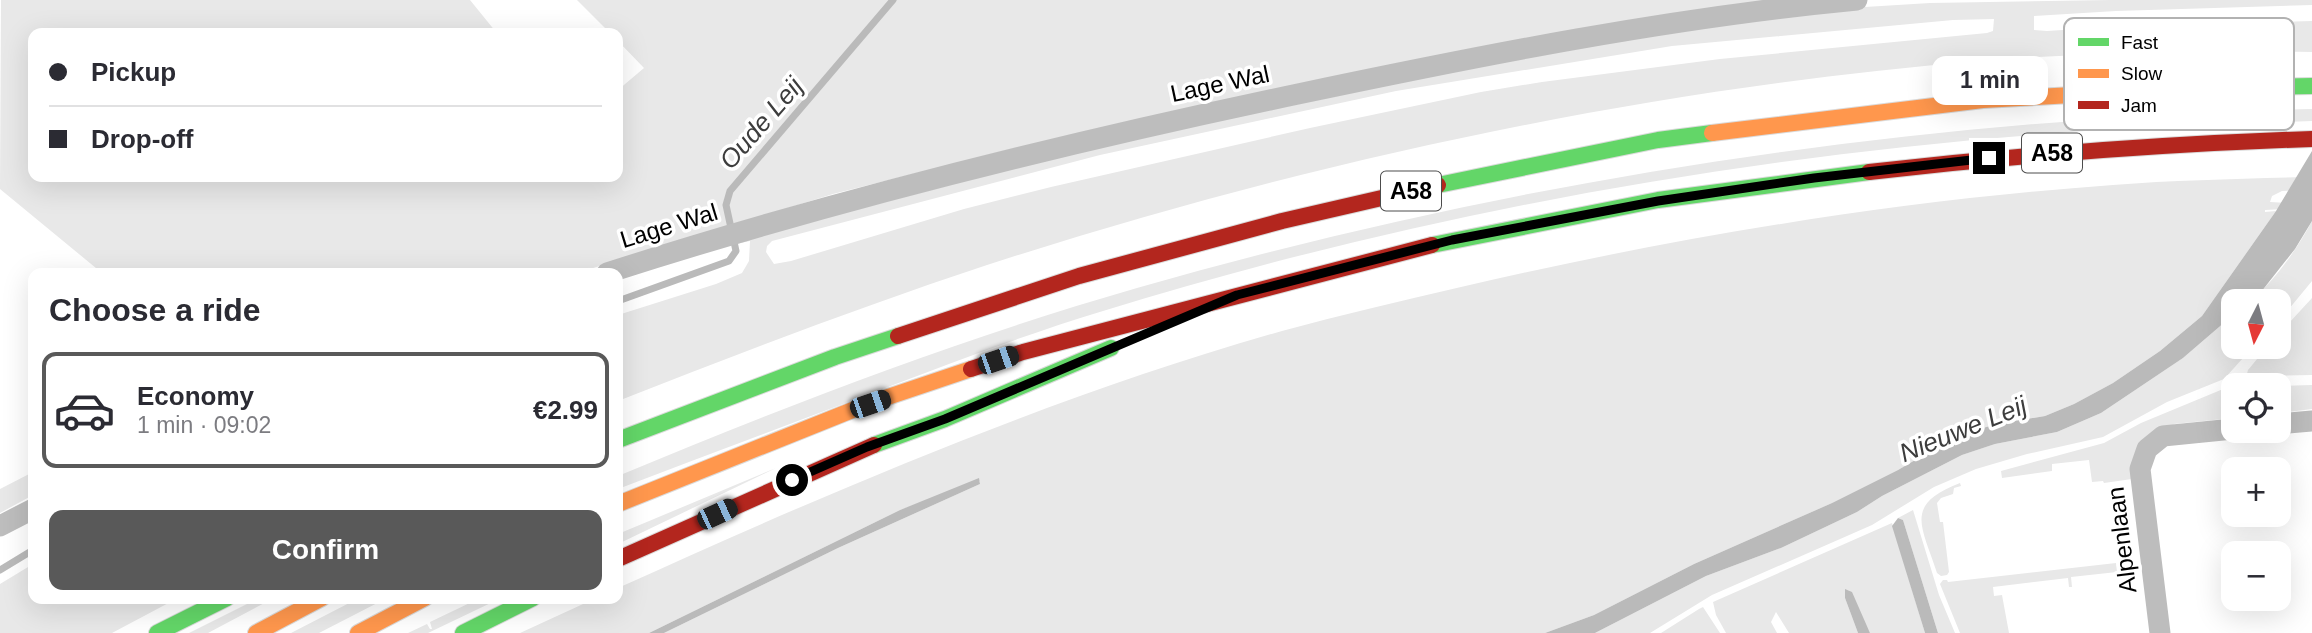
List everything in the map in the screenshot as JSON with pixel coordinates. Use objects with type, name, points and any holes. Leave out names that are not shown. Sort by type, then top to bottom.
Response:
[{"type":"highway","name":"A58","points":[[2294,86],[2312,86]]},
{"type":"highway","name":"A58","points":[[623,438],[835,357],[1079,276],[1282,221],[1489,173],[1658,140],[1828,117],[1983,100],[2064,95]]},
{"type":"highway","name":"A58","points":[[623,557],[867,447],[945,419],[1237,295],[1452,240],[1671,199],[1814,178],[1989,158],[2188,143],[2312,139]]},
{"type":"highway","points":[[623,503],[908,390],[1023,352],[1237,295]]},
{"type":"highway","points":[[623,445],[666,423]]},
{"type":"highway","points":[[157,633],[215,604]]},
{"type":"highway","points":[[256,633],[311,604]]},
{"type":"highway","points":[[358,633],[414,604]]},
{"type":"highway","points":[[463,633],[521,604]]},
{"type":"street","name":"Lage Wal","points":[[623,268],[714,239],[1009,158],[1395,73],[1616,32],[1857,0]]},
{"type":"street","points":[[2291,423],[2312,421]]},
{"type":"street","name":"Alpenlaan","points":[[2160,633],[2140,469],[2147,449],[2163,436],[2221,430]]},
{"type":"street","points":[[0,526],[28,512]]},
{"type":"shaded area","points":[[1,0],[470,0],[493,28],[28,28],[28,182],[623,182],[623,86],[644,68],[623,46],[623,28],[605,28],[577,0],[1782,0],[1024,146],[833,194],[593,268],[96,268],[0,189]]},
{"type":"shaded area","points":[[2111,0],[2312,0],[2312,5],[2034,16],[2034,30],[2064,30],[2064,56],[1980,61],[1728,90],[1478,134],[1354,162],[1231,193],[987,265],[802,330],[623,399],[623,313],[742,273],[749,261],[750,241],[736,244],[735,241],[1104,145],[1535,54],[1783,16],[1930,3]],"holes":[[[1994,19],[1993,31],[1720,59],[1481,92],[1051,187],[964,209],[791,261],[774,264],[766,252],[772,241],[1100,155],[1396,91],[1672,46],[1953,20]]]},
{"type":"shaded area","points":[[2294,21],[2312,21],[2312,52],[2294,52]]},
{"type":"shaded area","points":[[2312,109],[2312,121],[2294,122],[2294,110]]},
{"type":"shaded area","points":[[2064,122],[2064,130],[2102,130],[1914,146],[1679,177],[1446,221],[1331,248],[1216,278],[1075,320],[963,359],[623,487],[623,474],[810,399],[940,351],[1137,288],[1281,249],[1426,215],[1719,161],[1866,141]]},
{"type":"shaded area","points":[[2312,151],[2312,221],[2295,249],[2263,289],[2221,289],[2276,211]]},
{"type":"shaded area","points":[[2306,177],[2312,190],[2282,191],[2272,196],[2270,202],[2288,203],[2283,209],[2265,210],[2276,211],[2202,316],[2160,351],[2113,383],[2045,416],[1997,424],[1958,435],[1898,470],[1832,503],[1694,564],[1594,615],[1545,633],[664,633],[838,548],[980,484],[980,481],[900,510],[649,633],[520,633],[583,604],[623,604],[623,586],[945,447],[1112,385],[1282,331],[1461,287],[1704,237],[1867,211],[2113,185]]},
{"type":"shaded area","points":[[2312,221],[2312,281],[2291,306],[2291,289],[2263,289],[2300,243]]},
{"type":"shaded area","points":[[2221,289],[2221,325],[2183,358],[2101,413],[2057,432],[1995,444],[1962,455],[1882,496],[1857,512],[1781,548],[1706,576],[1595,633],[1545,633],[1594,615],[1694,564],[1832,503],[1898,470],[1958,435],[1997,424],[2045,416],[2074,404],[2113,383],[2160,351],[2202,316]]},
{"type":"shaded area","points":[[2312,298],[2312,375],[2247,373],[2257,359],[2291,359],[2291,321]]},
{"type":"shaded area","points":[[2221,325],[2221,359],[2242,359],[2229,373],[2221,373],[2221,380],[2167,402],[2103,437],[1976,469],[1934,487],[1872,525],[1712,595],[1650,633],[1595,633],[1706,576],[1781,548],[1857,512],[1882,496],[1962,455],[1995,444],[2057,432],[2101,413],[2183,358]]},
{"type":"shaded area","points":[[2312,385],[2312,409],[2291,412],[2291,386]]},
{"type":"shaded area","points":[[2221,390],[2221,419],[2174,424],[2132,479],[2092,482],[2089,460],[2052,464],[2052,471],[2002,478],[2001,471],[2104,443],[2141,423]]},
{"type":"shaded area","points":[[776,468],[623,542],[623,532]]},
{"type":"shaded area","points":[[28,475],[28,498],[0,513],[0,489]]},
{"type":"shaded area","points":[[979,478],[980,484],[838,548],[664,633],[649,633],[900,510]]},
{"type":"shaded area","points":[[1960,483],[1961,486],[1954,488],[1953,494],[1941,498],[1937,503],[1940,522],[1943,522],[1949,572],[1941,576],[1937,573],[1926,542],[1922,519],[1924,509],[1930,500],[1942,491]]},
{"type":"shaded area","points":[[1913,510],[1939,595],[1955,633],[1938,633],[1903,520],[1898,518]]},
{"type":"shaded area","points":[[1898,518],[1903,520],[1938,633],[1925,633],[1892,526]]},
{"type":"shaded area","points":[[1892,523],[1925,633],[1870,633],[1848,590],[1845,598],[1858,633],[1789,633],[1776,612],[1771,622],[1777,633],[1726,633],[1716,615],[1713,602]]},
{"type":"shaded area","points":[[2116,563],[2117,572],[2071,577],[2072,587],[2069,587],[2068,578],[1993,587],[1994,596],[2002,595],[2009,633],[1960,633],[1940,584],[1943,580],[1948,582]]},
{"type":"shaded area","points":[[28,567],[28,604],[167,604],[112,633],[0,633],[0,584]]},
{"type":"shaded area","points":[[1845,589],[1852,592],[1870,633],[1858,633],[1845,598]]},
{"type":"shaded area","points":[[247,604],[263,604],[208,633],[189,633]]},
{"type":"shaded area","points":[[347,604],[375,604],[319,633],[291,633]]},
{"type":"shaded area","points":[[468,604],[489,604],[428,633],[408,633],[427,624],[432,629],[430,622]]},
{"type":"shaded area","points":[[1703,607],[1720,633],[1661,633],[1699,609]]},
{"type":"waterway","name":"Oude Leij","points":[[623,299],[729,261],[736,251],[726,205],[730,191],[893,0]]},
{"type":"waterway","name":"Oude Leij","points":[[0,570],[28,553]]},
{"type":"traffic: fast","points":[[2294,86],[2312,86]]},
{"type":"traffic: fast","points":[[1438,185],[1658,140],[1712,133]]},
{"type":"traffic: fast","points":[[1432,245],[1658,200],[1869,172]]},
{"type":"traffic: fast","points":[[623,438],[835,357],[898,336]]},
{"type":"traffic: fast","points":[[874,445],[945,419],[1111,348]]},
{"type":"traffic: fast","points":[[157,633],[215,604]]},
{"type":"traffic: fast","points":[[463,633],[521,604]]},
{"type":"traffic: slow","points":[[1712,133],[1983,100],[2064,95]]},
{"type":"traffic: slow","points":[[623,502],[870,403],[971,369]]},
{"type":"traffic: slow","points":[[256,633],[311,604]]},
{"type":"traffic: slow","points":[[358,633],[414,604]]},
{"type":"traffic: jam","points":[[1869,172],[2090,151],[2312,139]]},
{"type":"traffic: jam","points":[[898,336],[1079,276],[1282,221],[1438,185]]},
{"type":"traffic: jam","points":[[971,369],[1023,352],[1432,245]]},
{"type":"traffic: jam","points":[[623,557],[874,445]]},
{"type":"route","points":[[792,480],[867,447],[945,419],[1237,295],[1452,240],[1658,201],[1814,178],[1989,158]]},
{"type":"water label","name":"Nieuwe Leij","points":[[1963,429]]}]
